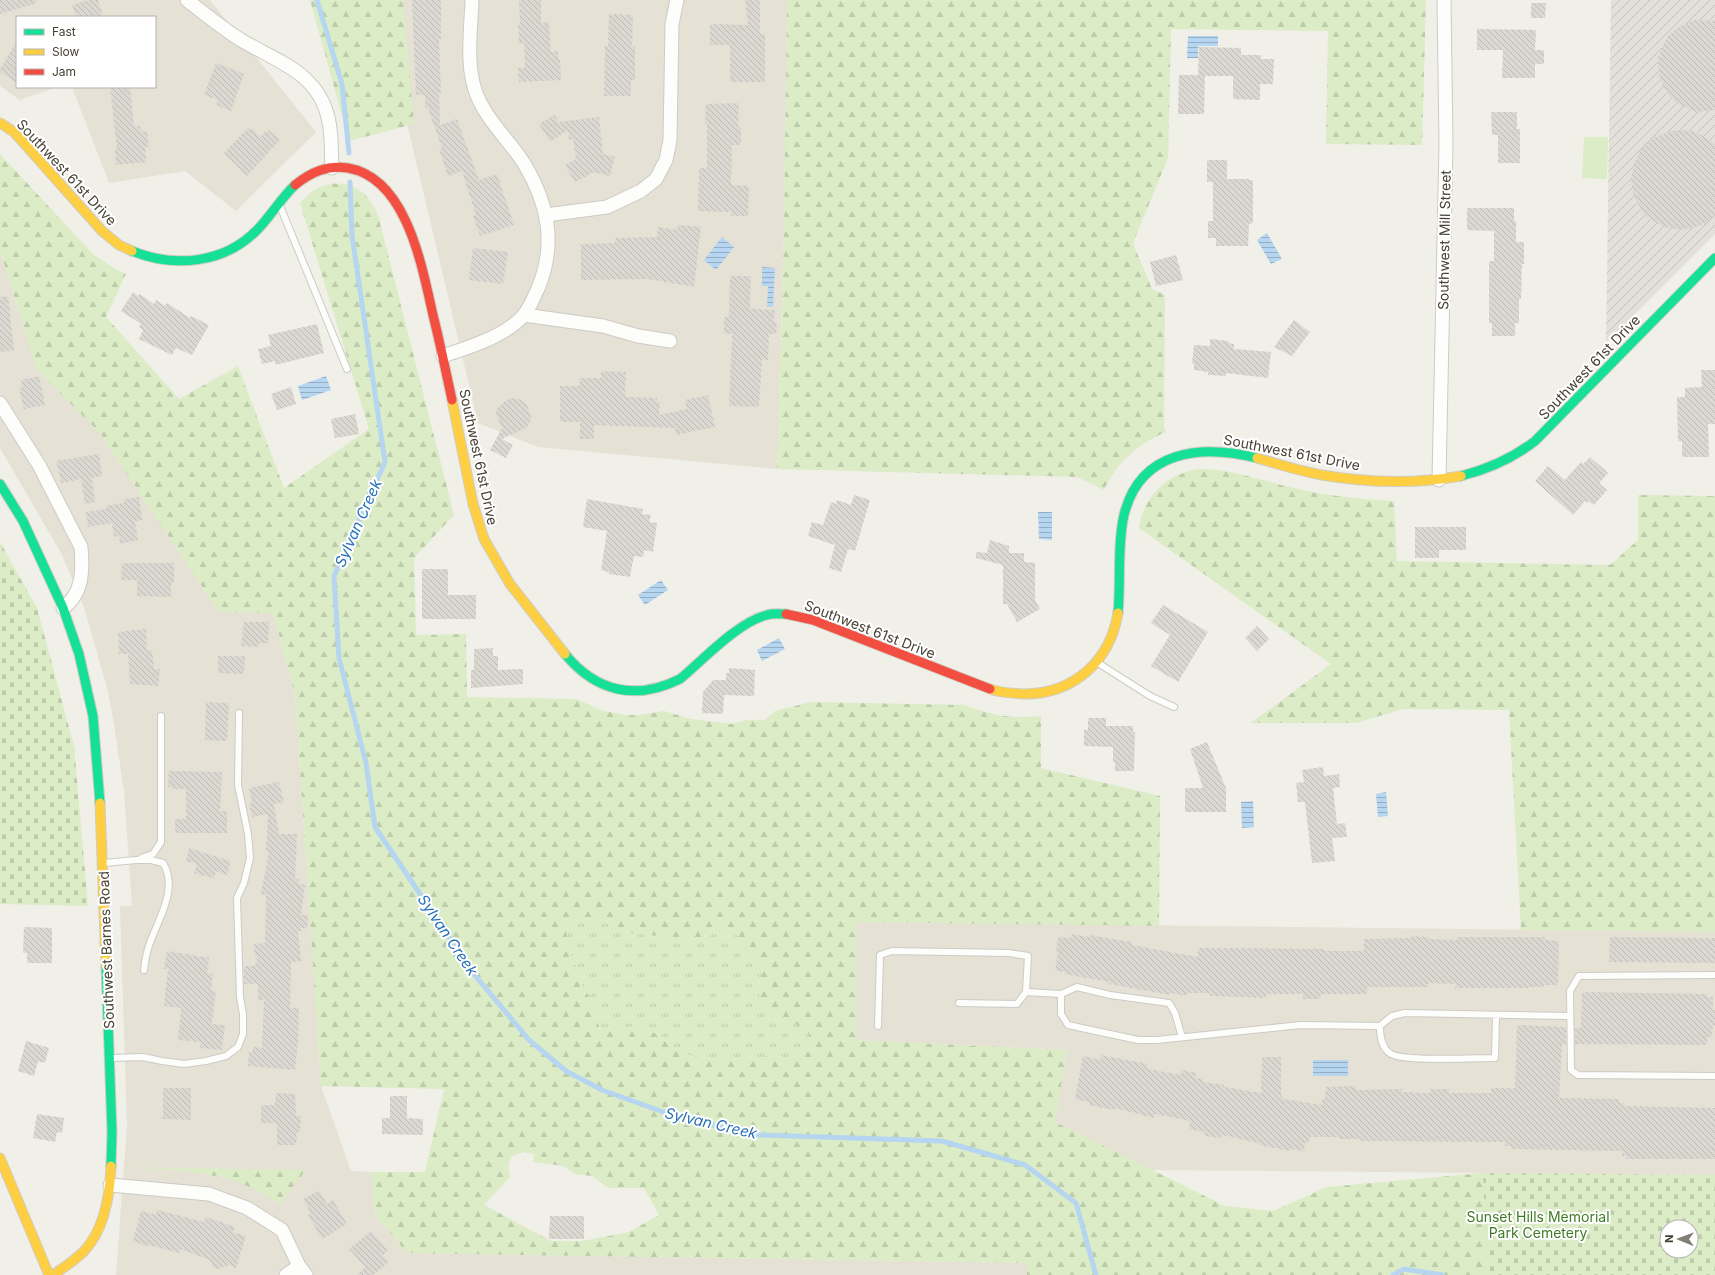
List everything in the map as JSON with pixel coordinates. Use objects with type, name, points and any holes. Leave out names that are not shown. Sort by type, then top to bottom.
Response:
[{"type":"street","points":[[187,0],[229,31],[296,70],[310,82],[321,99],[329,121],[332,168]]},
{"type":"street","points":[[443,356],[484,341],[508,328],[524,315],[535,295],[548,260],[549,242],[546,215],[536,185],[525,165],[487,116],[475,90],[471,72],[472,0]]},
{"type":"street","points":[[546,215],[607,207],[641,191],[656,179],[666,160],[670,140],[672,24],[677,0]]},
{"type":"street","name":"Southwest Mill Street","points":[[1439,480],[1446,144],[1444,0]]},
{"type":"street","name":"Southwest 61st Drive","points":[[0,123],[14,132],[84,212],[109,237],[131,251],[155,260],[180,262],[196,261],[225,252],[243,242],[256,231],[300,180],[316,171],[332,168],[352,168],[372,178],[388,192],[397,204],[412,237],[424,276],[443,356],[476,518],[483,536],[500,570],[535,617],[575,666],[588,677],[597,682],[626,690],[641,691],[664,687],[680,679],[748,623],[766,616],[777,614],[800,616],[813,620],[984,688],[1004,693],[1024,695],[1050,691],[1073,681],[1097,662],[1107,648],[1113,636],[1118,618],[1121,588],[1123,522],[1126,506],[1137,485],[1143,478],[1167,459],[1193,452],[1221,451],[1336,477],[1368,480],[1439,480],[1464,476],[1490,468],[1507,461],[1536,441],[1715,258]]},
{"type":"street","points":[[524,315],[603,326],[638,336],[670,341]]},
{"type":"street","points":[[0,403],[39,465],[81,547],[81,579],[78,591],[71,603],[63,608]]},
{"type":"street","name":"Southwest Barnes Road","points":[[0,484],[23,521],[63,608],[79,654],[93,716],[98,765],[103,863],[112,1132],[110,1185],[106,1208],[101,1222],[88,1246],[76,1258],[53,1275]]},
{"type":"street","points":[[0,1158],[49,1275]]},
{"type":"street","points":[[110,1185],[209,1194],[247,1208],[282,1230],[302,1271],[286,1275]]},
{"type":"lane","points":[[279,204],[347,369]]},
{"type":"lane","points":[[1097,662],[1150,696],[1174,707]]},
{"type":"lane","points":[[109,1058],[143,1057],[162,1062],[184,1064],[206,1061],[226,1056],[238,1047],[243,1034],[243,1014],[240,997],[238,898],[244,883],[250,858],[248,834],[238,785],[239,713]]},
{"type":"lane","points":[[136,860],[153,854],[160,842],[161,716]]},
{"type":"lane","points":[[103,863],[151,860],[163,864],[168,871],[168,889],[164,912],[150,940],[144,970]]},
{"type":"lane","points":[[878,1026],[880,955],[892,951],[1009,953],[1028,956],[1026,992],[1017,1004],[959,1003]]},
{"type":"lane","points":[[1715,975],[1579,976],[1570,991],[1571,1070],[1578,1075],[1715,1076]]},
{"type":"lane","points":[[1026,992],[1061,994],[1077,986],[1110,995],[1169,1003],[1175,1012],[1182,1037]]},
{"type":"lane","points":[[1061,994],[1061,1014],[1068,1025],[1138,1040],[1157,1040],[1300,1025],[1380,1026],[1392,1016],[1405,1013],[1570,1016]]},
{"type":"lane","points":[[1380,1026],[1380,1039],[1390,1053],[1404,1058],[1495,1058],[1496,1014]]},
{"type":"shaded area","points":[[0,0],[210,0],[316,132],[236,211],[185,171],[109,183],[72,88],[156,88],[156,16],[16,16],[16,88],[54,88],[20,100],[0,86]]},
{"type":"shaded area","points":[[394,0],[787,0],[784,227],[777,469],[538,447],[478,423],[402,102]]},
{"type":"shaded area","points":[[1611,0],[1715,0],[1715,234],[1606,343]]},
{"type":"shaded area","points":[[0,250],[37,370],[100,433],[219,612],[273,613],[295,694],[321,1086],[351,1171],[371,1172],[375,1215],[407,1253],[1027,1263],[1027,1275],[116,1275],[127,1126],[120,906],[132,906],[124,791],[107,688],[84,607],[61,553],[0,448]]},
{"type":"shaded area","points":[[856,922],[1715,932],[1715,1175],[1152,1170],[1055,1122],[1067,1050],[856,1040]]},
{"type":"green space","points":[[310,0],[403,0],[414,124],[349,141]]},
{"type":"green space","points":[[787,0],[1426,0],[1422,145],[1326,144],[1328,31],[1171,29],[1168,158],[1133,243],[1152,289],[1165,295],[1164,427],[1166,432],[1146,442],[1129,455],[1115,471],[1104,490],[1077,477],[777,469],[784,227]]},
{"type":"green space","points":[[1584,137],[1608,137],[1607,179],[1582,178]]},
{"type":"green space","points":[[0,154],[93,254],[115,269],[126,274],[106,317],[179,399],[238,366],[284,488],[369,429],[300,203],[310,193],[321,187],[332,184],[343,184],[354,187],[363,193],[372,203],[378,215],[454,515],[414,558],[416,635],[466,634],[467,697],[577,699],[600,710],[625,715],[639,715],[664,711],[691,719],[733,724],[746,720],[765,720],[775,711],[811,702],[965,705],[984,712],[1002,716],[1041,716],[1041,768],[1160,796],[1159,926],[856,922],[856,1040],[1067,1050],[1055,1122],[1225,1206],[1273,1211],[1327,1187],[1483,1173],[1715,1176],[1715,1275],[1027,1275],[1027,1263],[407,1253],[375,1215],[371,1172],[425,1172],[444,1089],[321,1086],[295,694],[273,613],[219,612],[100,433],[37,370],[0,250]],"holes":[[[576,919],[604,920],[631,933],[695,940],[718,932],[737,935],[750,950],[763,969],[758,988],[761,1008],[772,1019],[792,1022],[808,1032],[812,1047],[798,1057],[771,1056],[719,1060],[686,1055],[653,1032],[633,1026],[617,1031],[600,1031],[594,1005],[582,984],[570,952],[566,930]],[[523,1152],[534,1154],[533,1162],[564,1166],[574,1174],[592,1176],[608,1188],[644,1188],[659,1215],[629,1232],[582,1241],[551,1241],[484,1205],[510,1177],[508,1165],[512,1156]]]},
{"type":"green space","points":[[1199,469],[1235,473],[1294,488],[1331,495],[1394,501],[1397,561],[1610,565],[1638,540],[1638,495],[1715,496],[1715,932],[1521,930],[1509,710],[1403,709],[1356,723],[1251,723],[1331,664],[1139,528],[1146,506],[1159,488],[1167,481],[1177,476]]},
{"type":"green space","points":[[0,542],[37,608],[74,746],[88,906],[0,904]]},
{"type":"green space","points":[[576,919],[604,920],[631,933],[695,940],[718,932],[737,935],[750,950],[763,969],[758,988],[772,1019],[792,1022],[808,1032],[812,1046],[798,1057],[771,1056],[719,1060],[686,1055],[653,1032],[633,1026],[617,1031],[600,1031],[594,1005],[582,984],[570,952],[566,930]]},
{"type":"green space","points":[[127,1167],[306,1170],[279,1205],[262,1193],[245,1185],[207,1174]]},
{"type":"green space","name":"Sunset Hills Memorial Park Cemetery","points":[[1483,1173],[1715,1175],[1715,1275],[1488,1275]]},
{"type":"water","points":[[1188,36],[1218,36],[1218,46],[1198,46],[1198,58],[1187,58]]},
{"type":"water","points":[[1267,233],[1282,259],[1271,264],[1257,240]]},
{"type":"water","points":[[722,237],[734,247],[716,270],[704,260]]},
{"type":"water","points":[[762,267],[775,268],[773,307],[767,307],[768,286],[762,286]]},
{"type":"water","points":[[326,376],[331,390],[302,400],[298,386]]},
{"type":"water","points":[[1038,512],[1052,512],[1052,540],[1039,539]]},
{"type":"water","points":[[661,580],[668,590],[645,605],[638,595]]},
{"type":"water","points":[[779,638],[785,649],[762,661],[757,650]]},
{"type":"water","points":[[1386,792],[1388,816],[1378,817],[1376,794]]},
{"type":"water","points":[[1253,801],[1254,827],[1242,828],[1241,802]]},
{"type":"water","points":[[1313,1060],[1348,1060],[1348,1076],[1313,1076]]},
{"type":"building","points":[[0,0],[36,0],[37,3],[0,14]]},
{"type":"building","points":[[89,0],[98,0],[103,16],[76,16],[72,5]]},
{"type":"building","points":[[412,0],[441,0],[441,39],[439,39],[441,93],[439,93],[440,125],[457,119],[479,180],[497,174],[514,225],[480,236],[473,216],[476,215],[462,171],[448,176],[439,149],[442,148],[428,108],[425,108],[425,95],[416,95]]},
{"type":"building","points":[[519,0],[541,0],[541,23],[549,22],[551,52],[558,51],[561,80],[519,82],[518,68],[525,68],[524,43],[519,44]]},
{"type":"building","points":[[745,0],[760,0],[760,34],[765,34],[765,82],[730,82],[730,45],[710,45],[710,24],[748,25]]},
{"type":"building","points":[[1531,3],[1546,3],[1545,18],[1531,18]]},
{"type":"building","points":[[609,14],[633,15],[632,46],[635,46],[635,80],[631,80],[631,96],[604,96],[605,46],[608,46]]},
{"type":"building","points":[[1695,20],[1715,21],[1715,110],[1696,112],[1674,101],[1664,89],[1659,74],[1658,58],[1668,36],[1680,26]]},
{"type":"building","points":[[1477,29],[1536,30],[1535,50],[1544,50],[1544,64],[1535,64],[1535,78],[1502,78],[1503,50],[1477,50]]},
{"type":"building","points":[[16,43],[16,82],[0,72],[0,69]]},
{"type":"building","points":[[1199,47],[1241,48],[1241,55],[1261,55],[1261,59],[1274,59],[1273,84],[1260,84],[1260,100],[1233,99],[1233,76],[1205,76],[1204,114],[1178,114],[1179,75],[1198,75]]},
{"type":"building","points":[[216,63],[244,74],[231,111],[216,105],[218,100],[204,95]]},
{"type":"building","points":[[110,88],[130,88],[134,126],[140,126],[141,132],[147,131],[149,147],[145,147],[146,162],[116,165],[115,149],[117,149]]},
{"type":"building","points":[[739,103],[738,126],[741,129],[741,145],[732,145],[731,185],[749,186],[748,216],[731,216],[731,212],[698,211],[699,168],[707,168],[707,123],[705,124],[706,104]]},
{"type":"building","points":[[1491,112],[1517,112],[1517,129],[1520,129],[1520,163],[1498,163],[1498,135],[1492,135]]},
{"type":"building","points":[[554,115],[559,122],[599,117],[603,154],[615,157],[610,176],[594,172],[575,182],[565,165],[576,159],[573,139],[569,140],[568,130],[550,142],[539,124]]},
{"type":"building","points":[[248,128],[250,130],[252,128],[260,137],[269,130],[280,140],[247,176],[224,153]]},
{"type":"building","points":[[1680,130],[1693,131],[1715,144],[1715,215],[1706,223],[1681,230],[1664,227],[1649,218],[1643,212],[1634,197],[1631,180],[1634,163],[1642,148],[1655,137]]},
{"type":"building","points":[[1207,160],[1227,160],[1227,179],[1253,180],[1253,223],[1249,224],[1248,246],[1216,246],[1216,238],[1208,238],[1208,221],[1213,221],[1213,182],[1207,182]]},
{"type":"building","points":[[1467,208],[1514,208],[1514,221],[1516,221],[1516,242],[1524,242],[1521,299],[1519,299],[1519,323],[1515,323],[1515,336],[1492,336],[1492,323],[1489,323],[1489,261],[1494,261],[1494,231],[1467,230]]},
{"type":"building","points":[[678,225],[701,227],[694,287],[648,279],[581,280],[581,244],[615,243],[615,238],[657,237],[658,227],[677,230]]},
{"type":"building","points":[[473,248],[508,252],[503,284],[469,280]]},
{"type":"building","points":[[1176,255],[1183,280],[1156,286],[1150,262]]},
{"type":"building","points":[[730,276],[751,276],[750,309],[775,310],[774,322],[777,322],[776,334],[769,334],[768,360],[762,359],[759,407],[729,406],[732,334],[724,333],[724,317],[729,317]]},
{"type":"building","points":[[133,292],[138,296],[140,294],[154,304],[156,300],[165,306],[167,303],[190,318],[191,316],[209,325],[192,355],[176,348],[172,355],[139,339],[143,330],[139,327],[141,324],[121,311]]},
{"type":"building","points":[[8,296],[14,350],[0,352],[0,297]]},
{"type":"building","points":[[1294,320],[1310,332],[1292,356],[1274,347]]},
{"type":"building","points":[[317,324],[324,353],[275,365],[275,361],[262,364],[258,349],[271,346],[268,335]]},
{"type":"building","points":[[1210,339],[1229,341],[1228,343],[1234,344],[1234,349],[1271,352],[1268,378],[1226,373],[1226,376],[1208,375],[1208,372],[1194,370],[1194,364],[1192,363],[1194,345],[1210,346]]},
{"type":"building","points":[[1701,370],[1715,370],[1715,424],[1708,424],[1709,457],[1682,457],[1682,441],[1678,441],[1677,397],[1685,397],[1685,388],[1702,387]]},
{"type":"building","points":[[601,371],[626,372],[625,397],[657,398],[657,402],[660,402],[659,415],[687,409],[685,400],[708,395],[715,427],[676,435],[675,428],[594,425],[594,439],[580,439],[580,422],[560,422],[560,386],[579,386],[580,378],[601,378]]},
{"type":"building","points":[[39,376],[45,405],[24,409],[19,388],[22,387],[21,380]]},
{"type":"building","points":[[291,387],[296,404],[277,410],[271,394]]},
{"type":"building","points":[[516,398],[527,405],[531,418],[528,426],[524,429],[502,439],[513,445],[506,458],[490,450],[502,428],[496,414],[497,408],[508,399]]},
{"type":"building","points":[[355,414],[359,434],[335,438],[331,419]]},
{"type":"building","points":[[99,454],[102,476],[92,478],[95,502],[85,504],[81,479],[61,483],[56,461]]},
{"type":"building","points":[[1590,457],[1608,473],[1600,482],[1600,484],[1607,490],[1594,505],[1588,501],[1587,503],[1585,501],[1573,515],[1535,481],[1548,466],[1565,480],[1581,462],[1583,464]]},
{"type":"building","points":[[854,495],[870,500],[855,551],[848,549],[841,572],[829,568],[835,545],[808,536],[812,522],[823,525],[831,502],[836,504],[837,500],[851,505]]},
{"type":"building","points":[[139,497],[142,520],[135,521],[138,540],[120,544],[119,536],[114,537],[112,523],[88,527],[86,512],[106,509],[106,506],[123,503],[125,499]]},
{"type":"building","points":[[587,499],[643,509],[642,514],[651,515],[649,522],[657,523],[653,552],[644,550],[643,557],[634,556],[630,577],[609,574],[609,572],[601,570],[607,531],[583,527]]},
{"type":"building","points":[[1415,527],[1466,527],[1466,550],[1439,550],[1439,558],[1415,558]]},
{"type":"building","points":[[990,540],[1009,546],[1009,553],[1024,553],[1024,562],[1035,563],[1035,600],[1040,609],[1017,622],[1007,604],[1003,604],[1003,565],[976,558],[976,552],[987,553]]},
{"type":"building","points":[[122,563],[174,563],[174,583],[171,583],[171,597],[137,596],[137,580],[121,580]]},
{"type":"building","points":[[422,569],[448,569],[448,595],[476,595],[476,619],[422,619]]},
{"type":"building","points":[[1163,605],[1208,632],[1178,682],[1151,666],[1170,635],[1151,623]]},
{"type":"building","points":[[244,622],[269,622],[268,643],[259,643],[259,647],[241,646]]},
{"type":"building","points":[[1257,626],[1269,639],[1257,651],[1245,638]]},
{"type":"building","points":[[146,629],[147,650],[152,650],[154,669],[160,669],[158,686],[130,684],[128,654],[119,654],[118,632]]},
{"type":"building","points":[[493,648],[493,656],[498,656],[498,670],[523,669],[523,684],[471,688],[471,670],[474,670],[474,649]]},
{"type":"building","points":[[218,656],[245,656],[244,674],[218,673]]},
{"type":"building","points":[[729,668],[755,670],[754,696],[724,695],[723,714],[702,713],[703,692],[713,680],[726,680],[726,673],[729,673]]},
{"type":"building","points":[[206,702],[229,703],[227,741],[205,740]]},
{"type":"building","points":[[1088,718],[1106,718],[1106,726],[1133,726],[1133,732],[1135,732],[1134,771],[1115,771],[1115,762],[1113,762],[1113,747],[1084,746],[1084,730],[1088,730]]},
{"type":"building","points":[[1207,742],[1226,788],[1226,812],[1185,812],[1185,788],[1203,788],[1190,749]]},
{"type":"building","points":[[1323,767],[1324,776],[1339,774],[1340,787],[1333,788],[1337,824],[1345,823],[1347,837],[1332,838],[1335,861],[1312,863],[1305,802],[1298,802],[1296,783],[1304,782],[1302,770]]},
{"type":"building","points":[[169,771],[222,772],[220,811],[227,811],[227,833],[175,833],[175,819],[186,819],[186,789],[171,789],[171,787],[168,787]]},
{"type":"building","points":[[279,782],[284,802],[274,804],[279,834],[297,834],[295,879],[299,879],[298,884],[305,885],[301,915],[308,915],[307,928],[301,928],[301,931],[298,931],[301,961],[291,962],[290,1008],[299,1008],[295,1070],[248,1066],[249,1052],[252,1053],[253,1047],[262,1048],[264,1000],[258,1000],[258,984],[244,984],[244,968],[245,966],[255,966],[257,958],[255,957],[254,944],[265,943],[266,895],[261,894],[269,852],[266,851],[268,814],[252,817],[249,804],[252,803],[249,788]]},
{"type":"building","points":[[189,848],[231,861],[227,875],[216,871],[214,878],[194,873],[197,864],[186,861]]},
{"type":"building","points":[[24,927],[52,928],[52,963],[27,963],[27,953],[23,953]]},
{"type":"building","points":[[1071,934],[1088,937],[1089,935],[1132,942],[1131,945],[1198,957],[1198,948],[1323,949],[1324,951],[1364,951],[1364,939],[1411,938],[1411,936],[1429,937],[1429,939],[1457,940],[1457,937],[1545,937],[1544,940],[1559,941],[1558,985],[1544,985],[1544,987],[1528,988],[1455,988],[1456,984],[1428,983],[1428,987],[1367,987],[1367,994],[1321,994],[1320,999],[1303,999],[1303,994],[1267,994],[1266,998],[1210,996],[1210,993],[1187,993],[1186,996],[1171,993],[1170,995],[1109,984],[1110,982],[1064,974],[1065,972],[1055,970],[1058,952],[1056,952],[1058,937],[1071,938]]},
{"type":"building","points":[[1610,937],[1715,938],[1715,963],[1609,962]]},
{"type":"building","points":[[167,951],[209,958],[207,974],[213,974],[211,991],[216,992],[212,1024],[225,1025],[222,1050],[200,1048],[201,1042],[178,1040],[181,1008],[164,1006],[168,969],[164,969]]},
{"type":"building","points":[[1582,992],[1707,994],[1707,997],[1713,997],[1713,1010],[1715,1010],[1715,1026],[1713,1026],[1712,1037],[1707,1037],[1707,1045],[1575,1044],[1575,1027],[1581,1028]]},
{"type":"building","points":[[1517,1026],[1566,1027],[1566,1044],[1562,1044],[1559,1098],[1619,1099],[1619,1103],[1625,1103],[1625,1106],[1715,1108],[1715,1159],[1626,1159],[1626,1156],[1622,1156],[1622,1151],[1512,1149],[1512,1146],[1505,1146],[1505,1142],[1361,1141],[1361,1139],[1338,1139],[1338,1137],[1310,1137],[1308,1143],[1305,1142],[1304,1151],[1290,1149],[1290,1151],[1259,1145],[1259,1143],[1222,1135],[1221,1138],[1205,1136],[1205,1132],[1189,1129],[1190,1121],[1155,1114],[1154,1118],[1115,1108],[1114,1110],[1089,1105],[1090,1102],[1075,1099],[1083,1056],[1100,1060],[1101,1055],[1148,1064],[1147,1069],[1181,1075],[1182,1070],[1196,1073],[1195,1078],[1203,1079],[1203,1082],[1261,1093],[1262,1057],[1281,1057],[1281,1096],[1283,1099],[1322,1105],[1322,1099],[1325,1099],[1326,1087],[1356,1086],[1356,1090],[1402,1089],[1402,1092],[1431,1093],[1431,1089],[1449,1089],[1449,1093],[1491,1093],[1491,1088],[1515,1088]]},
{"type":"building","points":[[26,1041],[49,1048],[45,1063],[38,1061],[34,1076],[18,1071]]},
{"type":"building","points":[[163,1088],[191,1088],[191,1120],[163,1119]]},
{"type":"building","points":[[276,1093],[295,1094],[296,1116],[301,1116],[300,1132],[297,1132],[296,1145],[277,1145],[277,1123],[261,1123],[261,1105],[275,1105]]},
{"type":"building","points":[[390,1096],[407,1096],[407,1118],[423,1119],[423,1135],[382,1134],[382,1118],[390,1118]]},
{"type":"building","points":[[37,1114],[64,1118],[62,1133],[57,1132],[55,1142],[33,1138]]},
{"type":"building","points":[[319,1191],[327,1204],[333,1200],[347,1224],[322,1239],[308,1215],[311,1213],[303,1199]]},
{"type":"building","points":[[157,1210],[204,1222],[206,1217],[235,1227],[233,1232],[246,1236],[236,1268],[229,1265],[219,1269],[213,1267],[210,1260],[180,1249],[179,1253],[149,1245],[146,1246],[133,1241],[141,1211],[156,1215]]},
{"type":"building","points":[[550,1216],[584,1216],[584,1239],[549,1239]]},
{"type":"building","points":[[371,1231],[388,1250],[383,1255],[389,1262],[373,1275],[357,1275],[365,1267],[349,1249]]},
{"type":"waterway","name":"Sylvan Creek","points":[[317,0],[342,84],[349,153]]},
{"type":"waterway","name":"Sylvan Creek","points":[[350,182],[352,235],[385,462],[334,576],[339,658],[366,763],[375,827],[473,973],[529,1040],[566,1071],[602,1090],[680,1118],[759,1135],[942,1141],[1025,1165],[1076,1203],[1096,1275]]},
{"type":"waterway","name":"Sylvan Creek","points":[[1393,1275],[1404,1269],[1443,1275]]},
{"type":"traffic: fast","points":[[132,251],[165,260],[181,261],[198,260],[229,250],[244,241],[257,230],[295,185]]},
{"type":"traffic: fast","points":[[1461,476],[1500,463],[1535,441],[1715,258]]},
{"type":"traffic: fast","points":[[1118,613],[1120,551],[1124,515],[1132,493],[1144,477],[1158,465],[1176,457],[1195,453],[1215,452],[1257,458]]},
{"type":"traffic: fast","points":[[0,484],[23,521],[63,608],[79,654],[93,716],[100,803]]},
{"type":"traffic: fast","points":[[565,654],[577,667],[590,677],[603,684],[618,689],[632,691],[648,690],[664,686],[680,679],[721,642],[744,625],[769,614],[786,614]]},
{"type":"traffic: fast","points":[[106,966],[112,1132],[111,1166]]},
{"type":"traffic: slow","points":[[0,123],[14,132],[102,231],[119,245],[132,251]]},
{"type":"traffic: slow","points":[[452,400],[473,504],[484,539],[510,584],[565,654]]},
{"type":"traffic: slow","points":[[1257,458],[1314,473],[1357,480],[1392,482],[1444,479],[1461,476]]},
{"type":"traffic: slow","points":[[990,689],[1002,692],[1024,694],[1059,688],[1074,681],[1087,672],[1098,660],[1107,646],[1114,630],[1118,613]]},
{"type":"traffic: slow","points":[[100,803],[106,966]]},
{"type":"traffic: slow","points":[[0,1158],[49,1275]]},
{"type":"traffic: slow","points":[[53,1275],[81,1254],[92,1241],[97,1232],[108,1200],[111,1166]]},
{"type":"traffic: jam","points":[[295,185],[307,176],[320,170],[340,167],[348,168],[368,175],[385,188],[398,206],[417,250],[441,347],[452,400]]},
{"type":"traffic: jam","points":[[786,614],[813,620],[990,689]]}]
